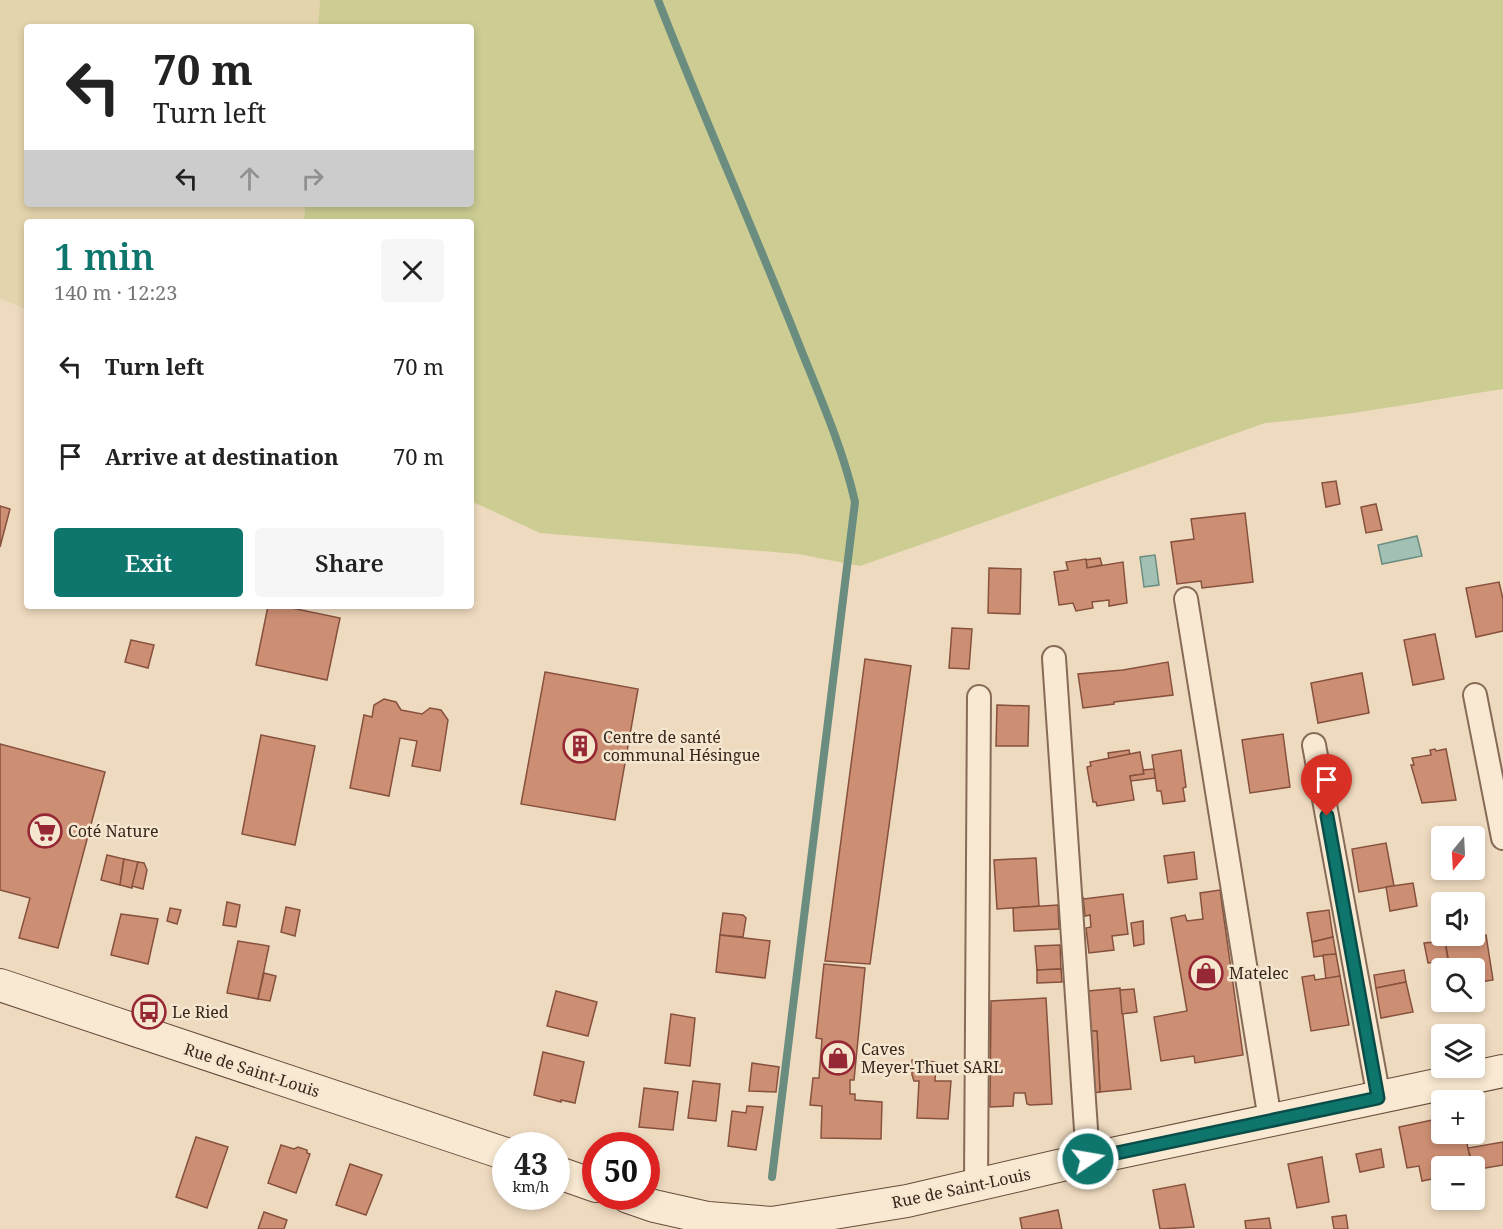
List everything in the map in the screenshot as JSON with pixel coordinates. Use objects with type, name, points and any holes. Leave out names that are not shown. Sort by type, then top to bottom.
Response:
[{"type":"main road","name":"Rue de Saint-Louis","points":[[0,985],[492,1149]]},
{"type":"main road","name":"Rue de Saint-Louis","points":[[660,1207],[708,1218],[772,1226],[907,1200],[1503,1071]]},
{"type":"street","points":[[1186,599],[1270,1120]]},
{"type":"street","points":[[1054,658],[1088,1159]]},
{"type":"street","points":[[1475,695],[1503,838]]},
{"type":"street","points":[[976,1185],[979,697]]},
{"type":"street","points":[[1314,745],[1378,1098]]},
{"type":"shaded area","points":[[0,0],[320,0],[318,24],[24,24],[24,207],[305,207],[304,219],[24,219],[24,309],[0,298]]},
{"type":"shaded area","points":[[1417,536],[1422,556],[1382,564],[1378,545]]},
{"type":"shaded area","points":[[1155,555],[1159,585],[1144,587],[1140,557]]},
{"type":"green space","points":[[320,0],[1503,0],[1503,389],[1354,413],[1265,423],[860,566],[798,554],[540,533],[474,502],[474,219],[304,219],[305,207],[474,207],[474,24],[318,24]]},
{"type":"building","points":[[1336,481],[1340,504],[1326,507],[1322,483]]},
{"type":"building","points":[[1376,504],[1382,530],[1366,533],[1361,507]]},
{"type":"building","points":[[0,506],[10,509],[0,547]]},
{"type":"building","points":[[1245,513],[1253,582],[1202,588],[1201,581],[1177,584],[1171,542],[1194,539],[1191,519]]},
{"type":"building","points":[[1100,558],[1102,565],[1087,568],[1086,560]]},
{"type":"building","points":[[1086,559],[1087,568],[1123,562],[1127,603],[1109,606],[1109,600],[1092,602],[1093,608],[1076,611],[1073,603],[1059,605],[1054,572],[1068,570],[1066,562]]},
{"type":"building","points":[[989,568],[1021,569],[1020,614],[988,613]]},
{"type":"building","points":[[1499,582],[1503,599],[1503,631],[1476,637],[1466,588]]},
{"type":"building","points":[[267,609],[296,609],[340,618],[327,680],[256,665]]},
{"type":"building","points":[[952,628],[972,629],[969,669],[949,668]]},
{"type":"building","points":[[1435,634],[1444,679],[1413,685],[1404,640]]},
{"type":"building","points":[[131,640],[154,645],[148,668],[125,662]]},
{"type":"building","points":[[865,659],[911,666],[870,964],[825,961]]},
{"type":"building","points":[[1168,662],[1173,695],[1083,708],[1078,674],[1123,670]]},
{"type":"building","name":"Centre de santé communal Hésingue","points":[[545,672],[638,689],[615,820],[521,804]]},
{"type":"building","points":[[1362,673],[1369,713],[1318,723],[1311,683]]},
{"type":"building","points":[[384,699],[396,702],[401,710],[422,714],[430,708],[441,710],[448,720],[440,771],[412,766],[417,741],[400,738],[389,796],[350,788],[364,715],[372,717],[374,705]]},
{"type":"building","points":[[997,705],[1029,706],[1028,746],[996,746]]},
{"type":"building","points":[[1283,734],[1290,787],[1250,793],[1242,740]]},
{"type":"building","points":[[261,735],[315,746],[295,845],[242,834]]},
{"type":"building","name":"Coté Nature","points":[[0,744],[105,772],[58,948],[19,938],[30,898],[0,890]]},
{"type":"building","points":[[1435,749],[1436,751],[1446,749],[1456,800],[1422,803],[1411,765],[1414,765],[1412,758],[1431,755],[1430,750]]},
{"type":"building","points":[[1129,750],[1130,754],[1126,756],[1109,759],[1108,753]]},
{"type":"building","points":[[1181,750],[1186,787],[1183,788],[1185,801],[1163,804],[1161,791],[1157,791],[1152,755]]},
{"type":"building","points":[[1140,752],[1144,774],[1130,776],[1134,800],[1097,806],[1096,802],[1093,802],[1087,767],[1091,766],[1090,762]]},
{"type":"building","points":[[1154,769],[1155,778],[1131,781],[1130,776],[1144,774],[1143,770]]},
{"type":"building","points":[[1386,843],[1394,886],[1359,892],[1352,849]]},
{"type":"building","points":[[1194,852],[1197,879],[1168,883],[1164,856]]},
{"type":"building","points":[[107,855],[124,859],[120,885],[101,880]]},
{"type":"building","points":[[1036,858],[1039,906],[997,909],[994,860]]},
{"type":"building","points":[[124,859],[138,862],[132,888],[120,885]]},
{"type":"building","points":[[138,862],[144,863],[147,870],[143,889],[132,886]]},
{"type":"building","points":[[1413,883],[1417,906],[1390,911],[1386,887]]},
{"type":"building","name":"Matelec","points":[[1220,890],[1243,1055],[1195,1063],[1194,1056],[1161,1061],[1154,1017],[1187,1011],[1171,918],[1185,915],[1187,921],[1203,919],[1200,893]]},
{"type":"building","points":[[1123,894],[1128,934],[1112,936],[1114,950],[1089,953],[1086,928],[1091,927],[1090,915],[1085,916],[1083,897],[1084,899]]},
{"type":"building","points":[[227,902],[240,905],[236,927],[223,925]]},
{"type":"building","points":[[1058,905],[1059,929],[1014,931],[1013,908]]},
{"type":"building","points":[[286,907],[300,910],[295,936],[281,932]]},
{"type":"building","points":[[170,908],[181,910],[177,924],[167,921]]},
{"type":"building","points":[[1329,910],[1333,937],[1312,942],[1307,913]]},
{"type":"building","points":[[723,913],[743,915],[746,918],[743,937],[720,935]]},
{"type":"building","points":[[121,914],[158,919],[148,964],[111,955]]},
{"type":"building","points":[[1143,921],[1144,944],[1134,946],[1131,923]]},
{"type":"building","points":[[720,935],[770,941],[765,978],[716,972]]},
{"type":"building","points":[[1485,935],[1493,980],[1485,981],[1485,958],[1448,958],[1446,946],[1485,946]]},
{"type":"building","points":[[1333,937],[1336,954],[1314,957],[1312,942]]},
{"type":"building","points":[[238,941],[269,946],[258,999],[227,993]]},
{"type":"building","points":[[1431,942],[1431,946],[1446,946],[1448,958],[1431,958],[1431,963],[1428,963],[1424,943]]},
{"type":"building","points":[[1060,945],[1061,969],[1037,970],[1035,946]]},
{"type":"building","points":[[1336,954],[1340,976],[1326,979],[1323,955]]},
{"type":"building","name":"Caves Meyer-Thuet SARL","points":[[824,964],[865,968],[854,1080],[850,1080],[850,1094],[855,1094],[855,1100],[882,1102],[881,1139],[821,1138],[822,1106],[810,1105],[813,1078],[819,1078],[822,1039],[816,1038]]},
{"type":"building","points":[[1061,969],[1062,982],[1037,983],[1037,970]]},
{"type":"building","points":[[1404,970],[1406,982],[1376,988],[1374,975]]},
{"type":"building","points":[[264,973],[276,976],[270,1001],[258,999]]},
{"type":"building","points":[[1314,975],[1315,980],[1340,976],[1349,1025],[1311,1031],[1302,977]]},
{"type":"building","points":[[1406,982],[1413,1012],[1381,1018],[1376,988]]},
{"type":"building","points":[[1120,988],[1131,1089],[1100,1092],[1097,1031],[1089,1031],[1088,991]]},
{"type":"building","points":[[1134,989],[1137,1012],[1122,1014],[1120,990]]},
{"type":"building","points":[[556,991],[597,1002],[588,1036],[547,1026]]},
{"type":"building","points":[[1046,998],[1052,1104],[1030,1105],[1027,1104],[1025,1093],[1014,1093],[1013,1106],[990,1107],[991,1001]]},
{"type":"building","points":[[671,1014],[695,1018],[690,1066],[665,1063]]},
{"type":"building","points":[[1089,1031],[1097,1031],[1100,1092],[1093,1093]]},
{"type":"building","points":[[543,1052],[584,1062],[575,1103],[534,1095]]},
{"type":"building","points":[[912,1060],[936,1062],[935,1081],[951,1081],[948,1119],[917,1118],[919,1081],[914,1081],[912,1075]]},
{"type":"building","points":[[752,1063],[779,1067],[776,1092],[749,1091]]},
{"type":"building","points":[[693,1081],[720,1084],[716,1121],[688,1118]]},
{"type":"building","points":[[644,1088],[678,1092],[673,1130],[639,1127]]},
{"type":"building","points":[[747,1106],[763,1107],[756,1150],[728,1146],[732,1111],[746,1113]]},
{"type":"building","points":[[1431,1120],[1431,1144],[1467,1144],[1470,1156],[1431,1156],[1431,1179],[1422,1181],[1419,1166],[1407,1168],[1399,1127]]},
{"type":"building","points":[[196,1137],[228,1147],[207,1208],[176,1197]]},
{"type":"building","points":[[1503,1142],[1503,1165],[1485,1168],[1485,1156],[1470,1156],[1468,1148]]},
{"type":"building","points":[[281,1145],[294,1149],[298,1147],[307,1150],[310,1154],[296,1193],[268,1183]]},
{"type":"building","points":[[1381,1149],[1384,1167],[1360,1172],[1356,1154]]},
{"type":"building","points":[[1322,1157],[1329,1202],[1297,1208],[1288,1164]]},
{"type":"building","points":[[350,1164],[382,1175],[366,1215],[336,1205]]},
{"type":"building","points":[[1185,1184],[1194,1227],[1160,1229],[1153,1190]]},
{"type":"building","points":[[1058,1210],[1062,1229],[1022,1229],[1020,1218]]},
{"type":"building","points":[[264,1212],[287,1220],[284,1229],[258,1229]]},
{"type":"building","points":[[1346,1215],[1348,1229],[1334,1229],[1332,1217]]},
{"type":"building","points":[[1269,1218],[1271,1229],[1246,1229],[1245,1221]]},
{"type":"waterway","points":[[658,0],[823,404],[838,443],[855,502],[772,1177]]},
{"type":"place","name":"Centre de santé communal Hésingue","points":[[580,746]]},
{"type":"place","name":"Coté Nature","points":[[45,831]]},
{"type":"place","name":"Matelec","points":[[1206,973]]},
{"type":"place","name":"Le Ried","points":[[149,1012]]},
{"type":"place","name":"Caves Meyer-Thuet SARL","points":[[838,1058]]},
{"type":"route","points":[[1088,1159],[1378,1098],[1327,816]]}]
